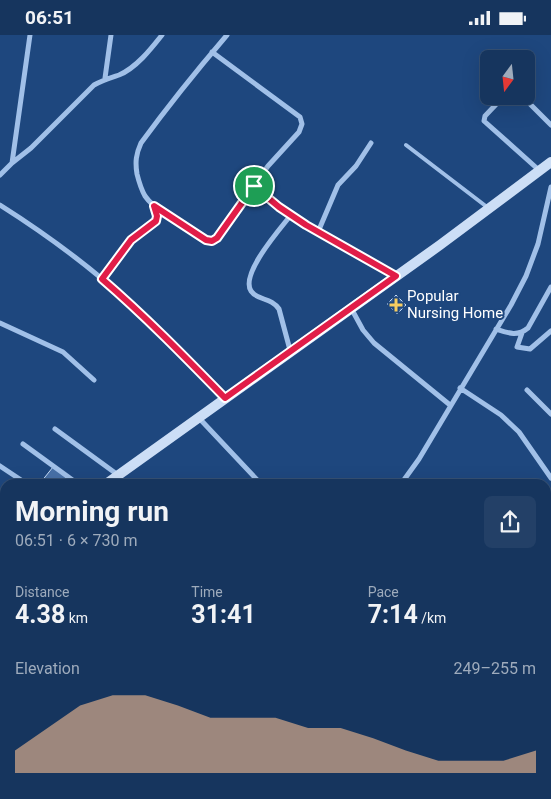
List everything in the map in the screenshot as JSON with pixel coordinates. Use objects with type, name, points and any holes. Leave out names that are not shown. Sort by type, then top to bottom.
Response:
[{"type":"main road","points":[[113,479],[489,209],[551,162]]},
{"type":"street","points":[[12,163],[30,35]]},
{"type":"street","points":[[105,78],[111,35]]},
{"type":"street","points":[[0,175],[94,85],[105,78],[120,75],[130,69],[162,35]]},
{"type":"street","points":[[212,52],[300,117],[302,124],[299,132],[282,149],[217,238],[212,241],[206,240],[154,206],[146,197],[139,184],[135,164],[136,153],[141,143],[212,52],[227,35]]},
{"type":"street","points":[[496,105],[484,121],[540,171]]},
{"type":"street","points":[[531,105],[551,125]]},
{"type":"street","points":[[318,232],[338,185],[356,166],[371,143]]},
{"type":"street","points":[[254,186],[291,215],[396,276]]},
{"type":"street","points":[[406,479],[526,277],[538,244],[551,187]]},
{"type":"street","points":[[0,205],[102,279],[133,305],[225,398]]},
{"type":"street","points":[[102,279],[131,240],[156,221],[157,216],[154,206]]},
{"type":"street","points":[[290,351],[276,303],[255,295],[250,290],[248,283],[250,274],[257,262],[291,215]]},
{"type":"street","points":[[496,329],[514,335],[522,333],[528,328],[551,287]]},
{"type":"street","points":[[351,308],[363,329],[374,343],[450,405]]},
{"type":"street","points":[[0,323],[63,352],[94,380]]},
{"type":"street","points":[[522,333],[517,347],[530,349],[551,331]]},
{"type":"street","points":[[460,388],[501,415],[519,432],[551,478]]},
{"type":"street","points":[[527,389],[551,414]]},
{"type":"street","points":[[198,417],[256,479]]},
{"type":"street","points":[[55,429],[118,475]]},
{"type":"street","points":[[23,444],[71,479]]},
{"type":"street","points":[[0,466],[20,479]]},
{"type":"lane","points":[[406,145],[489,209]]},
{"type":"building","points":[[396,295],[406,305],[397,314],[387,304]]},
{"type":"building","points":[[53,467],[68,479],[43,479]]},
{"type":"place","name":"Popular Nursing Home","points":[[396,305]]},
{"type":"route","points":[[254,186],[279,207],[306,225],[396,276],[225,398],[133,305],[102,279],[131,240],[156,221],[157,216],[154,206],[206,240],[212,241],[217,238],[254,186]]}]
